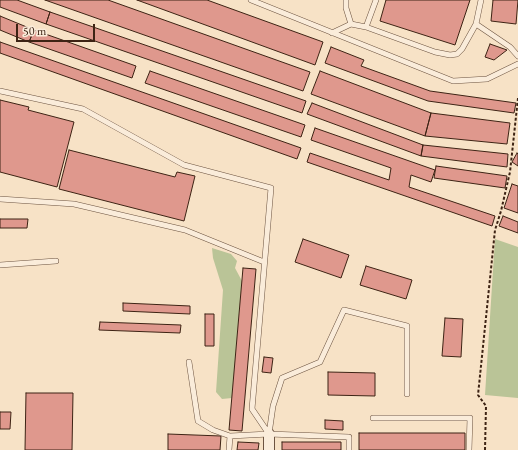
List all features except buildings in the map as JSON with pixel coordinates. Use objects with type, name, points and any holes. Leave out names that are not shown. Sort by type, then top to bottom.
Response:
[{"type":"street","points":[[269,434],[269,450]]},
{"type":"lane","points":[[251,0],[453,81],[487,79],[518,64]]},
{"type":"lane","points":[[346,0],[346,8],[351,24]]},
{"type":"lane","points":[[366,27],[376,0]]},
{"type":"lane","points":[[332,33],[351,24],[366,27],[434,52],[450,55],[457,54],[462,49],[476,24],[481,0]]},
{"type":"lane","points":[[476,24],[510,47],[518,56]]},
{"type":"lane","points":[[0,91],[83,109],[184,165],[271,188],[252,409],[269,434]]},
{"type":"lane","points":[[0,199],[74,204],[156,223],[185,230],[264,262]]},
{"type":"lane","points":[[0,265],[56,261]]},
{"type":"lane","points":[[269,434],[274,406],[282,378],[320,362],[344,310],[408,326],[407,394]]},
{"type":"lane","points":[[189,362],[198,421],[213,430],[230,436],[269,434],[349,437],[349,450]]},
{"type":"lane","points":[[373,418],[470,418],[469,450]]},
{"type":"lane","points":[[229,450],[230,436]]},
{"type":"path","points":[[485,450],[486,406],[478,395],[494,230],[501,211],[510,172],[518,98]]},
{"type":"green space","points":[[495,239],[518,247],[518,398],[485,395]]},
{"type":"green space","points":[[212,248],[231,254],[237,261],[235,268],[242,281],[232,398],[222,399],[216,392],[223,290],[213,258]]}]
